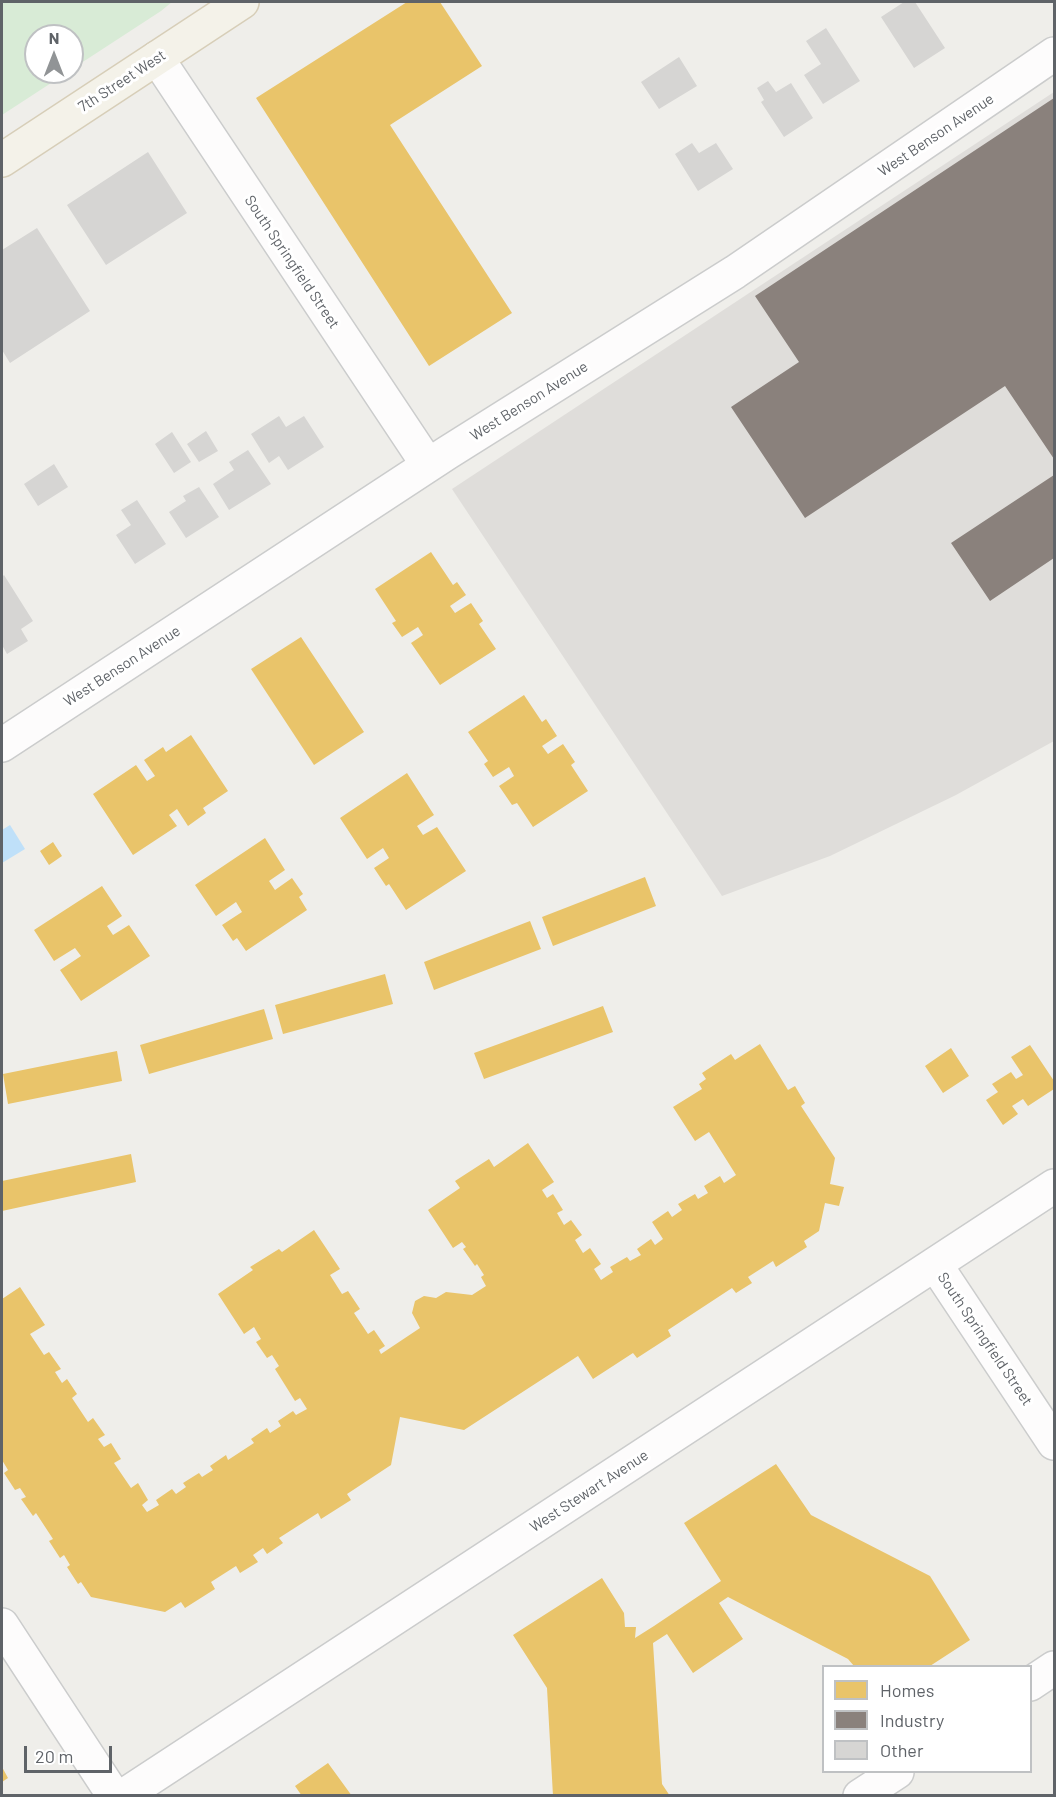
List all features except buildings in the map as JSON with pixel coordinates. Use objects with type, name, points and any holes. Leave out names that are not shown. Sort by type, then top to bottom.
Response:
[{"type":"main road","name":"7th Street West","points":[[2,160],[157,58],[229,5]]},
{"type":"street","name":"West Benson Avenue","points":[[2,745],[428,465],[735,272],[1054,54]]},
{"type":"street","name":"South Springfield Street","points":[[157,58],[428,465]]},
{"type":"street","name":"West Stewart Avenue","points":[[123,1796],[1054,1186]]},
{"type":"street","name":"South Springfield Street","points":[[936,1264],[1054,1443]]},
{"type":"street","points":[[2,1625],[114,1796]]},
{"type":"street","points":[[1032,1683],[1054,1668]]},
{"type":"street","points":[[860,1796],[895,1773]]},
{"type":"shaded area","points":[[1054,92],[1054,741],[956,795],[830,856],[722,896],[452,489]]},
{"type":"green space","points":[[2,2],[172,2],[84,61],[84,24],[24,24],[24,84],[50,84],[2,115]]},
{"type":"water","points":[[10,825],[25,849],[2,863],[2,830]]}]
